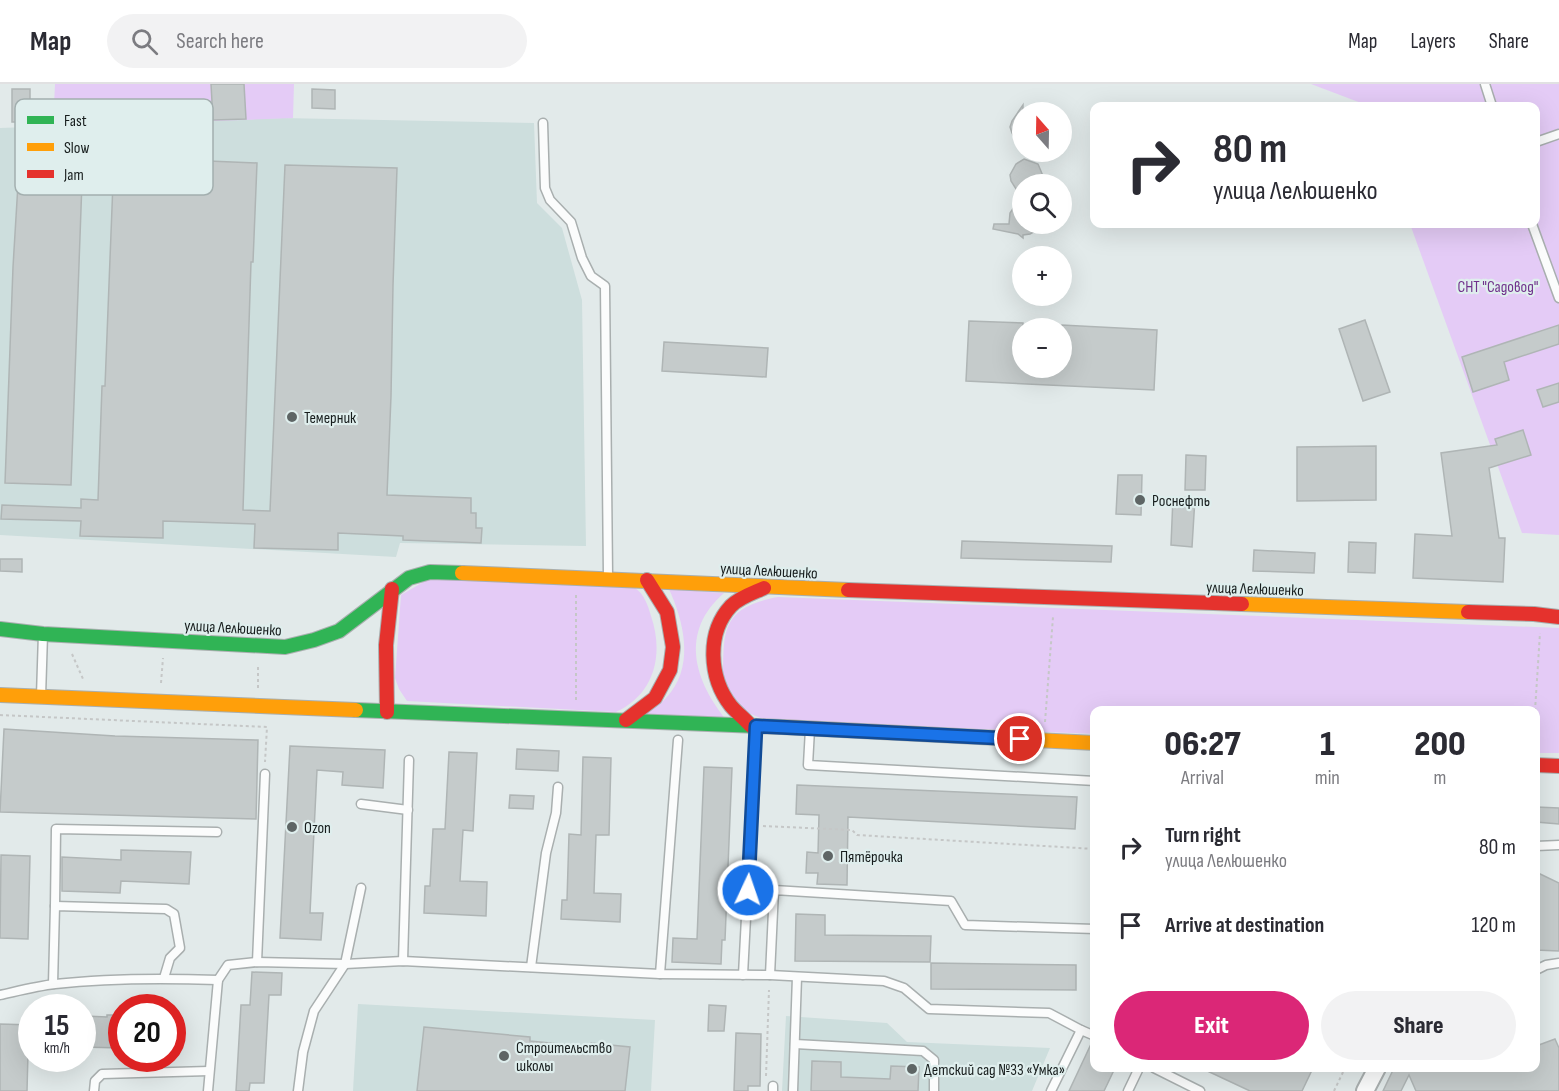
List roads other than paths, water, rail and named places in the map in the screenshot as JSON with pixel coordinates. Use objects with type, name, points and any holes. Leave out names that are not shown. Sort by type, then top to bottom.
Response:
[{"type":"street","name":"улица Лелюшенко","points":[[0,629],[43,634],[285,647],[339,631],[392,589],[409,578],[430,572],[1559,617]]},
{"type":"street","points":[[626,720],[655,698],[670,670],[673,647],[667,612],[647,580]]},
{"type":"street","points":[[754,726],[731,705],[718,684],[713,662],[714,637],[721,620],[731,606],[741,598],[765,587]]},
{"type":"street","points":[[387,712],[386,645],[392,589]]},
{"type":"street","points":[[0,695],[626,720],[1090,742]]},
{"type":"street","points":[[1540,765],[1559,766]]},
{"type":"street","points":[[1365,1091],[1375,1072]]},
{"type":"lane","points":[[1485,84],[1491,102]]},
{"type":"lane","points":[[543,123],[545,188],[550,200],[571,222],[582,258],[591,276],[605,286],[608,579]]},
{"type":"lane","points":[[1540,141],[1559,134]]},
{"type":"lane","points":[[1533,228],[1558,294]]},
{"type":"lane","points":[[40,697],[43,634]]},
{"type":"lane","points":[[743,975],[754,726]]},
{"type":"lane","points":[[810,728],[808,765],[1090,781]]},
{"type":"lane","points":[[660,974],[678,740]]},
{"type":"lane","points":[[404,961],[409,760]]},
{"type":"lane","points":[[257,962],[265,774]]},
{"type":"lane","points":[[531,966],[546,853],[556,813],[558,787]]},
{"type":"lane","points":[[361,804],[408,810]]},
{"type":"lane","points":[[53,984],[56,828],[217,832]]},
{"type":"lane","points":[[1540,846],[1559,845]]},
{"type":"lane","points":[[298,1091],[303,1052],[315,1011],[345,964],[362,888]]},
{"type":"lane","points":[[770,975],[774,890],[951,901],[965,925],[1090,929]]},
{"type":"lane","points":[[55,906],[166,909],[174,914],[180,948],[170,958],[164,978]]},
{"type":"lane","points":[[208,1091],[218,980],[228,965],[257,962],[345,964],[404,961],[660,974],[770,975],[884,981],[904,988],[929,1009],[1049,1013],[1090,1034]]},
{"type":"lane","points":[[1540,968],[1546,964],[1559,963]]},
{"type":"lane","points":[[793,1091],[797,977]]},
{"type":"lane","points":[[0,995],[53,984],[164,978],[218,980]]},
{"type":"lane","points":[[1051,1091],[1081,1029]]},
{"type":"lane","points":[[795,1044],[923,1051],[934,1060],[934,1091]]},
{"type":"lane","points":[[94,1091],[94,1081],[102,1074],[209,1071]]},
{"type":"lane","points":[[1128,1091],[1137,1072]]},
{"type":"lane","points":[[1162,1072],[1200,1091]]},
{"type":"place","name":"Темерник","points":[[292,417]]},
{"type":"place","name":"Роснефть","points":[[1140,500]]},
{"type":"place","name":"Ozon","points":[[292,827]]},
{"type":"place","name":"Пятёрочка","points":[[828,856]]},
{"type":"place","name":"Строительство школы","points":[[504,1056]]},
{"type":"place","name":"Детский сад №33 «Умка»","points":[[912,1069]]},
{"type":"park label","name":"СНТ \"Садовод\"","points":[[1498,286]]}]
